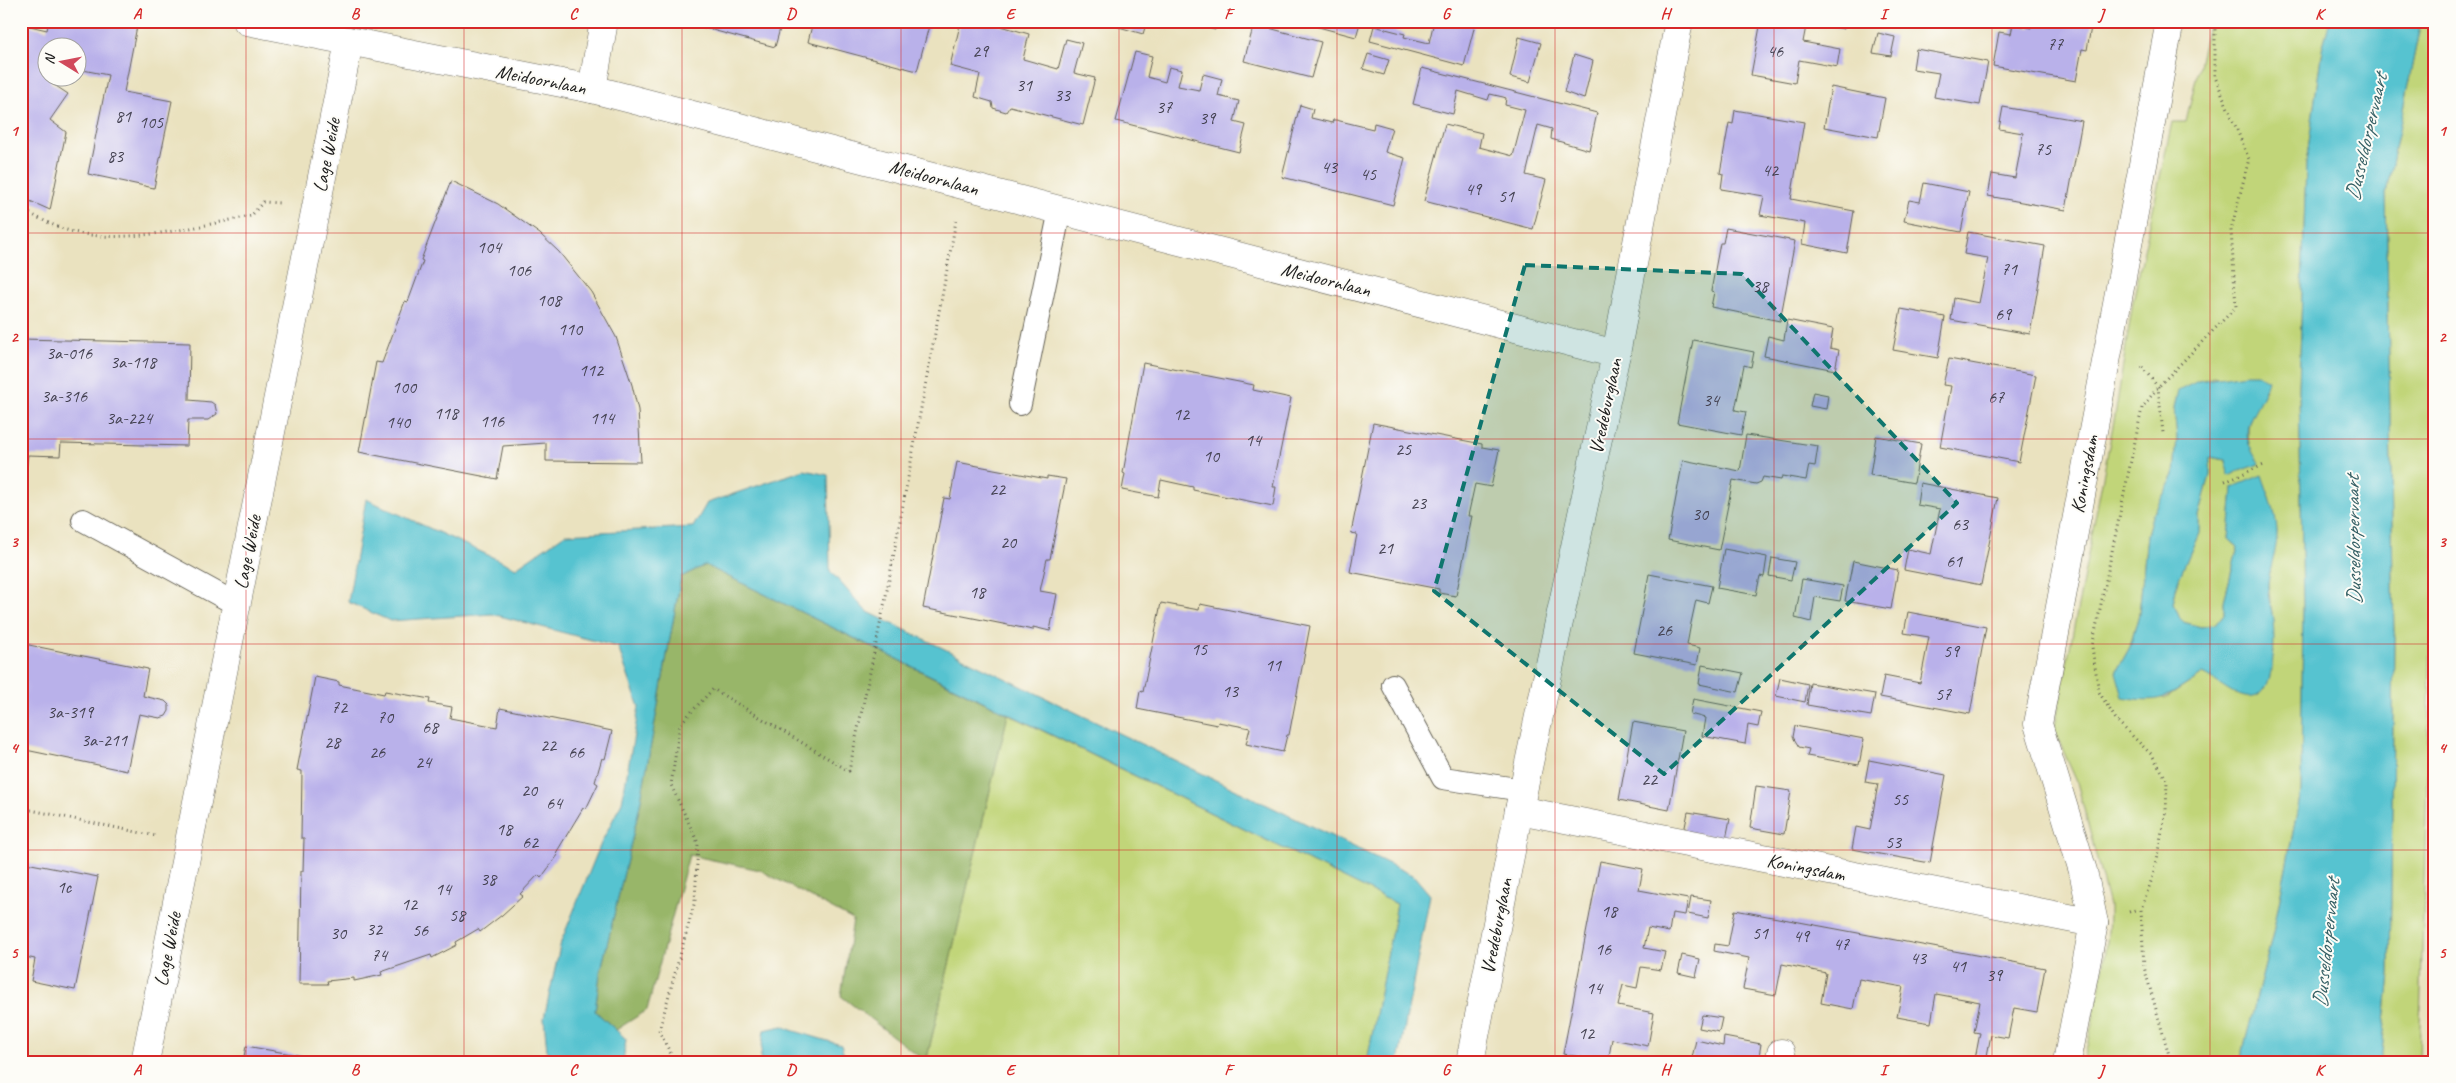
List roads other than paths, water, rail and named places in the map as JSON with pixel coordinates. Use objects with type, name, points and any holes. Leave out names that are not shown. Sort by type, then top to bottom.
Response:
[{"type":"street","name":"Meidoornlaan","points":[[247,21],[592,89],[1616,354]]},
{"type":"street","points":[[592,89],[604,21]]},
{"type":"street","name":"Vredeburglaan","points":[[1470,1062],[1521,800],[1616,354],[1679,21]]},
{"type":"street","name":"Koningsdam","points":[[2067,1062],[2094,923],[2083,871],[2038,724],[2170,21]]},
{"type":"street","name":"Lage Weide","points":[[145,1062],[349,42]]},
{"type":"street","name":"Koningsdam","points":[[1521,800],[2094,923]]},
{"type":"lane","points":[[1020,404],[1060,210]]},
{"type":"lane","points":[[83,520],[236,604]]},
{"type":"lane","points":[[1393,686],[1444,778],[1521,800]]},
{"type":"water","name":"Dusseldorpervaart","points":[[2330,21],[2421,21],[2386,193],[2394,637],[2390,973],[2381,1062],[2240,1062],[2272,938],[2301,792],[2303,604],[2299,389],[2306,164],[2322,49]]},
{"type":"water","points":[[2258,374],[2268,380],[2247,430],[2252,451],[2260,464],[2228,475],[2226,460],[2210,457],[2210,475],[2199,516],[2199,532],[2177,583],[2173,604],[2183,622],[2201,627],[2215,625],[2224,614],[2224,601],[2238,547],[2229,539],[2233,487],[2262,475],[2273,509],[2277,530],[2268,583],[2274,639],[2272,662],[2267,684],[2257,696],[2243,696],[2236,694],[2203,674],[2174,693],[2158,699],[2148,700],[2123,697],[2116,672],[2130,647],[2139,614],[2147,535],[2152,516],[2174,475],[2177,438],[2174,408],[2178,391],[2198,381]]},
{"type":"water","points":[[804,470],[828,475],[830,571],[866,611],[1414,876],[1430,895],[1398,1062],[1367,1062],[1397,904],[705,565],[681,577],[640,805],[600,974],[595,1011],[626,1039],[623,1062],[548,1062],[544,1018],[561,942],[602,841],[622,802],[639,707],[618,647],[492,614],[390,621],[348,602],[366,499],[516,568],[565,534],[693,527],[707,503]]},
{"type":"water","points":[[783,1026],[841,1045],[846,1062],[760,1062],[764,1030]]}]
